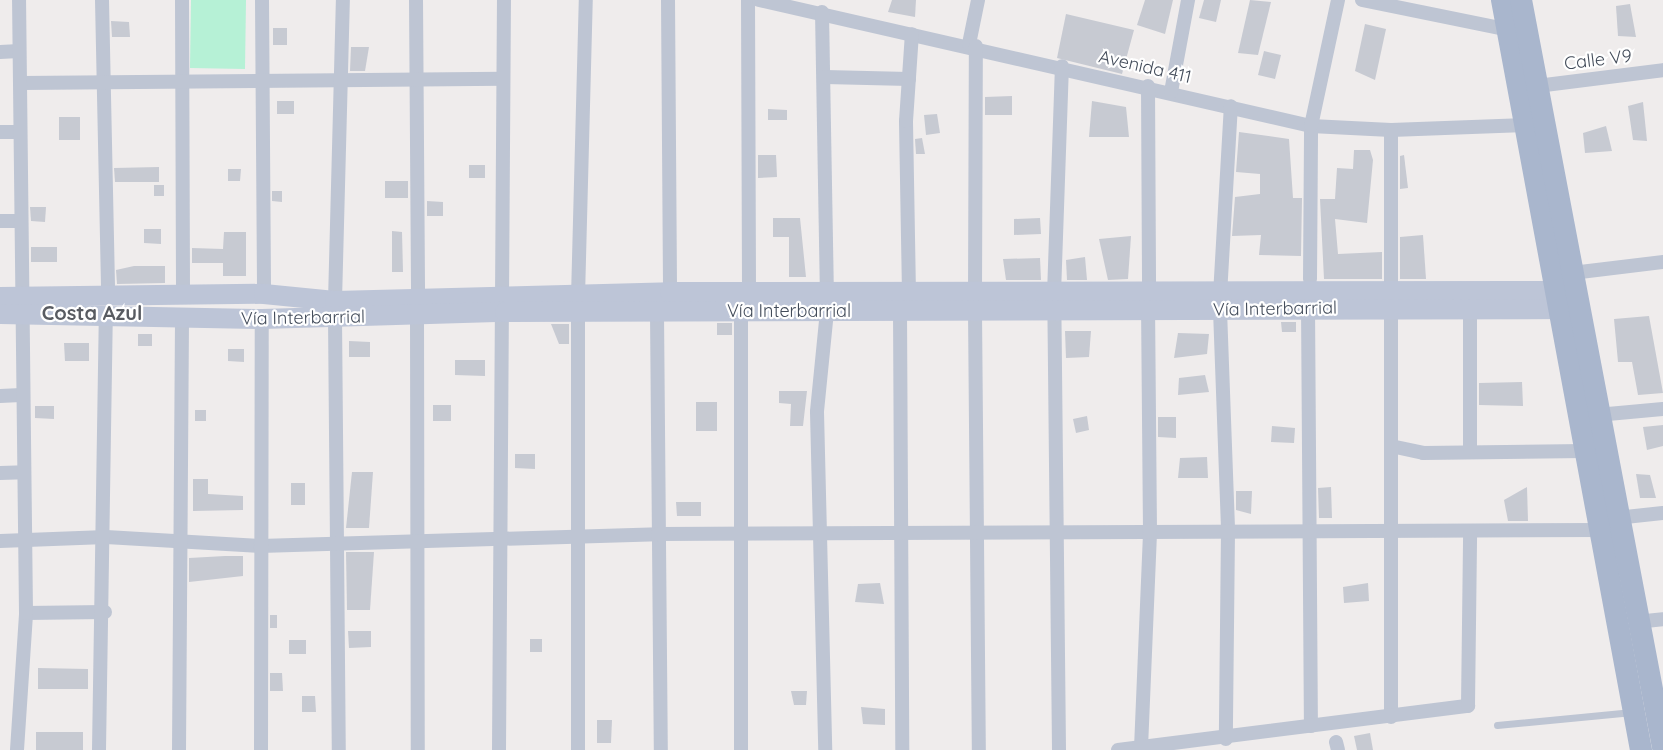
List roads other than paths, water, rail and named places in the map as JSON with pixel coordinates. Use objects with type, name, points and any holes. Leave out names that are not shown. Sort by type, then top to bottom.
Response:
[{"type":"main road","points":[[1502,0],[1526,125],[1597,415],[1608,524],[1641,750]]},
{"type":"main road","points":[[1521,0],[1537,86],[1568,295],[1584,451],[1636,622],[1663,747]]},
{"type":"main road","name":"Vía Interbarrial","points":[[578,305],[670,292],[749,292],[827,302]]},
{"type":"main road","name":"Vía Interbarrial","points":[[0,314],[21,305],[108,296],[264,294],[335,309]]},
{"type":"main road","name":"Vía Interbarrial","points":[[1220,303],[1568,295]]},
{"type":"main road","name":"Vía Interbarrial","points":[[0,297],[21,305],[106,317],[262,319],[335,309],[504,303],[578,305],[657,313],[741,312],[827,302],[1148,301],[1308,306],[1389,300],[1470,307],[1568,295]]},
{"type":"street","points":[[17,750],[26,614],[21,395],[19,0]]},
{"type":"street","points":[[102,0],[108,296]]},
{"type":"street","points":[[182,0],[183,296]]},
{"type":"street","points":[[262,0],[264,294]]},
{"type":"street","points":[[339,750],[335,309],[343,0]]},
{"type":"street","points":[[416,0],[414,78],[418,306],[418,750]]},
{"type":"street","points":[[499,750],[504,303],[504,0]]},
{"type":"street","points":[[578,750],[580,539],[578,305],[586,0]]},
{"type":"street","points":[[668,0],[670,292]]},
{"type":"street","points":[[748,0],[749,292]]},
{"type":"street","name":"Avenida 411","points":[[759,0],[973,45],[1311,126],[1391,130],[1526,125]]},
{"type":"street","points":[[978,0],[973,45],[980,531],[979,750]]},
{"type":"street","points":[[1171,92],[1188,0]]},
{"type":"street","points":[[1310,279],[1311,126],[1338,0]]},
{"type":"street","points":[[1362,0],[1509,30]]},
{"type":"street","points":[[822,12],[825,77],[827,302],[817,412],[818,532],[825,750]]},
{"type":"street","points":[[902,750],[899,532],[909,79],[912,34]]},
{"type":"street","points":[[0,52],[19,51]]},
{"type":"street","points":[[1059,750],[1054,303],[1062,66]]},
{"type":"street","name":"Calle V9","points":[[1537,86],[1663,70]]},
{"type":"street","points":[[825,77],[909,79]]},
{"type":"street","points":[[21,82],[503,79]]},
{"type":"street","points":[[1141,748],[1149,532],[1148,86]]},
{"type":"street","points":[[1226,739],[1228,531],[1220,303],[1231,106]]},
{"type":"street","points":[[1391,130],[1389,300],[1391,446],[1387,532],[1391,717]]},
{"type":"street","points":[[0,132],[20,132]]},
{"type":"street","points":[[0,221],[21,221]]},
{"type":"street","points":[[1568,295],[1663,262]]},
{"type":"street","points":[[1308,306],[1311,726]]},
{"type":"street","points":[[1470,307],[1470,448]]},
{"type":"street","points":[[741,312],[739,533],[741,750]]},
{"type":"street","points":[[657,313],[661,750]]},
{"type":"street","points":[[99,750],[105,612],[106,317]]},
{"type":"street","points":[[179,750],[182,318]]},
{"type":"street","points":[[261,750],[262,319]]},
{"type":"street","points":[[0,396],[21,395]]},
{"type":"street","points":[[1597,415],[1663,409]]},
{"type":"street","points":[[1391,446],[1423,453],[1470,448],[1584,451]]},
{"type":"street","points":[[0,473],[24,472]]},
{"type":"street","points":[[0,541],[106,537],[180,545],[338,546],[417,541],[818,532],[1470,532],[1608,524],[1663,513]]},
{"type":"street","points":[[1118,750],[1226,739],[1311,726],[1459,711],[1472,699],[1470,532]]},
{"type":"street","points":[[26,614],[105,612]]},
{"type":"street","points":[[1636,622],[1663,619]]},
{"type":"street","points":[[1627,750],[1635,719]]},
{"type":"lane","points":[[1497,725],[1635,719]]},
{"type":"district","name":"Costa Azul","points":[[92,312]]}]
